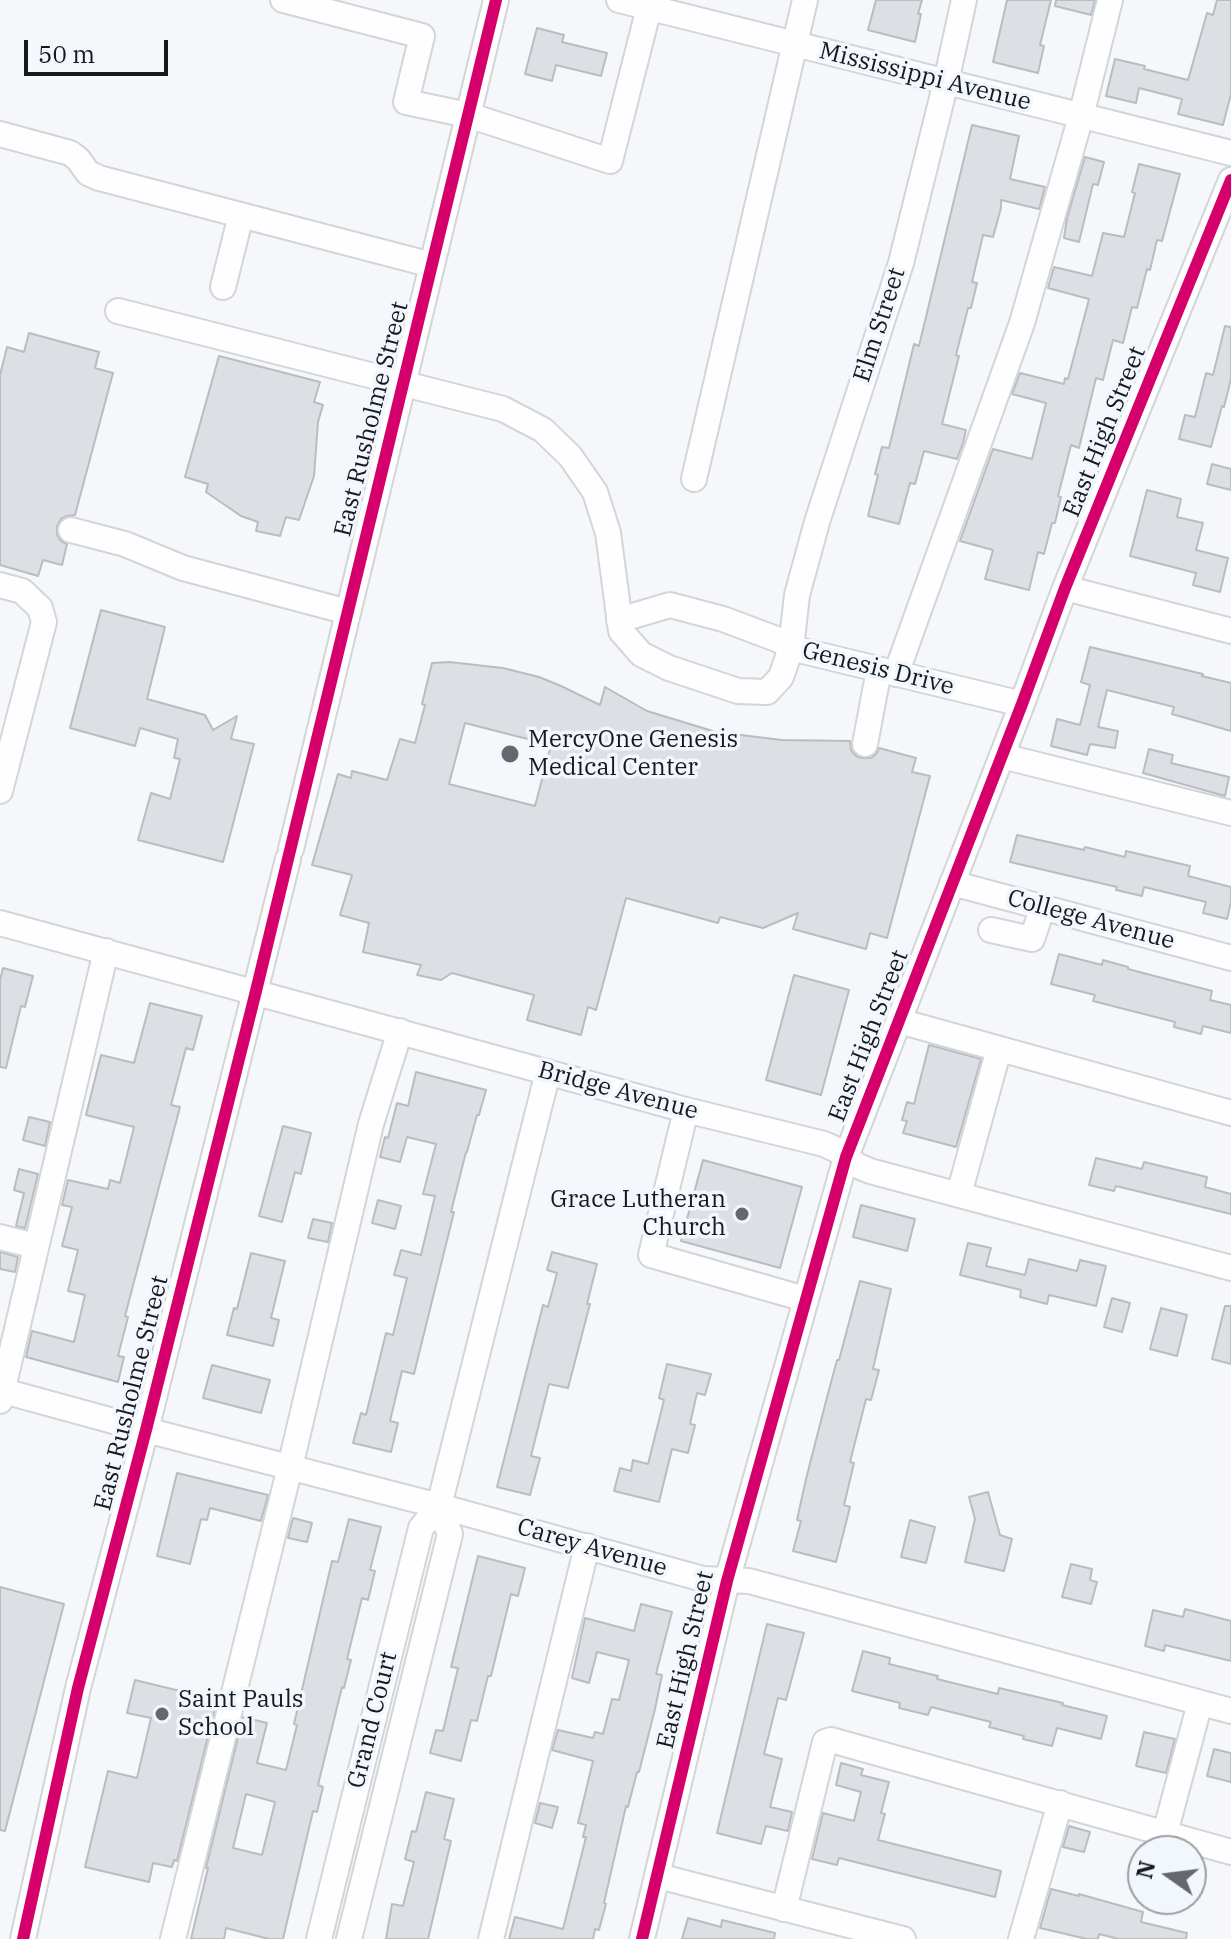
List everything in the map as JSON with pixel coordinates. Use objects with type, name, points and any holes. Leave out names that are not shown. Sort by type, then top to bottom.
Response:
[{"type":"street","name":"East Rusholme Street","points":[[23,1939],[78,1688],[256,991],[496,0]]},
{"type":"street","name":"Mississippi Avenue","points":[[619,0],[650,4],[794,44],[1231,153]]},
{"type":"street","points":[[694,479],[805,0]]},
{"type":"street","name":"Elm Street","points":[[791,648],[797,595],[817,522],[901,263],[964,0]]},
{"type":"street","points":[[865,744],[888,672],[1022,323],[1081,116],[1110,0]]},
{"type":"street","points":[[288,1],[422,36],[406,102],[468,115],[610,161],[650,4]]},
{"type":"street","points":[[0,134],[70,153],[88,173],[99,178],[432,265]]},
{"type":"street","name":"East High Street","points":[[642,1939],[727,1581],[846,1157],[1065,588],[1231,180]]},
{"type":"street","points":[[223,287],[241,215]]},
{"type":"street","name":"Genesis Drive","points":[[118,311],[503,409],[543,430],[570,456],[595,492],[608,533],[621,631],[641,654],[669,668],[738,691],[767,692],[781,677],[791,648],[1022,704]]},
{"type":"street","points":[[71,530],[125,544],[183,568],[348,612]]},
{"type":"street","points":[[0,585],[22,591],[40,608],[44,622],[0,791]]},
{"type":"street","points":[[1065,588],[1231,631]]},
{"type":"street","points":[[619,620],[670,605],[723,619],[779,640],[791,648]]},
{"type":"street","points":[[1002,756],[1231,813]]},
{"type":"street","name":"College Avenue","points":[[952,883],[1231,958]]},
{"type":"street","points":[[991,930],[1032,939],[1043,907]]},
{"type":"street","name":"Bridge Avenue","points":[[0,923],[686,1110],[824,1144],[870,1171],[1231,1268]]},
{"type":"street","points":[[1,1394],[106,951]]},
{"type":"street","points":[[899,1021],[1231,1113]]},
{"type":"street","points":[[173,1939],[371,1124],[400,1031]]},
{"type":"street","points":[[959,1194],[999,1049]]},
{"type":"street","name":"Grand Court","points":[[319,1939],[421,1528],[439,1506],[548,1072]]},
{"type":"street","points":[[686,1110],[651,1255],[805,1299]]},
{"type":"street","points":[[0,1237],[35,1246]]},
{"type":"street","name":"Carey Avenue","points":[[1,1394],[439,1506],[703,1579],[749,1581],[1231,1711]]},
{"type":"street","name":"Grand Court","points":[[349,1939],[450,1534],[439,1506]]},
{"type":"street","points":[[491,1939],[587,1546]]},
{"type":"street","points":[[1165,1833],[1200,1703]]},
{"type":"street","points":[[784,1909],[825,1742],[831,1740],[1231,1852]]},
{"type":"street","points":[[1021,1939],[1060,1803]]},
{"type":"street","points":[[658,1876],[903,1939]]},
{"type":"building","points":[[876,0],[922,0],[915,42],[868,30]]},
{"type":"building","points":[[1007,0],[1051,0],[1040,45],[1044,46],[1038,73],[993,62]]},
{"type":"building","points":[[1056,0],[1095,0],[1091,15],[1055,6]]},
{"type":"building","points":[[1217,0],[1231,0],[1231,94],[1223,125],[1178,114],[1182,99],[1139,88],[1136,103],[1106,96],[1115,59],[1188,80],[1207,13],[1213,15]]},
{"type":"building","points":[[537,28],[564,35],[562,42],[607,53],[601,76],[556,65],[552,81],[525,74]]},
{"type":"building","points":[[972,125],[1019,136],[1010,179],[1045,187],[1039,209],[1001,200],[993,237],[983,235],[972,282],[977,283],[956,355],[959,356],[942,424],[966,430],[963,443],[957,459],[924,451],[915,484],[910,483],[899,524],[868,516],[878,475],[875,474],[882,447],[889,448],[914,344],[919,346]]},
{"type":"building","points":[[1085,157],[1104,162],[1098,185],[1093,184],[1079,242],[1064,238]]},
{"type":"building","points":[[1139,164],[1180,174],[1162,241],[1157,240],[1150,270],[1147,269],[1137,308],[1132,307],[1123,343],[1113,340],[1103,380],[1096,378],[1079,448],[1071,445],[1058,496],[1061,497],[1055,523],[1052,523],[1044,554],[1038,552],[1029,590],[985,579],[993,550],[960,541],[993,449],[1032,459],[1046,403],[1012,394],[1020,373],[1064,384],[1065,378],[1068,379],[1089,299],[1048,288],[1054,267],[1092,276],[1103,233],[1124,237]]},
{"type":"building","points":[[1225,326],[1231,327],[1231,379],[1211,447],[1179,439],[1185,415],[1195,417],[1206,373],[1213,375]]},
{"type":"building","points":[[29,333],[99,352],[95,368],[113,373],[75,515],[61,519],[57,526],[57,535],[67,544],[62,565],[43,560],[38,576],[0,565],[0,375],[7,347],[24,352]]},
{"type":"building","points":[[219,356],[320,382],[314,402],[323,405],[318,422],[314,476],[299,520],[286,517],[280,536],[256,531],[258,522],[241,516],[206,492],[208,484],[185,477]]},
{"type":"building","points":[[1212,464],[1231,469],[1231,490],[1207,484]]},
{"type":"building","points":[[1147,490],[1181,499],[1177,517],[1203,523],[1196,550],[1228,558],[1220,592],[1193,585],[1196,573],[1130,556]]},
{"type":"building","points":[[101,610],[165,627],[147,699],[205,715],[213,730],[237,716],[231,739],[254,744],[223,862],[138,840],[151,793],[170,799],[180,759],[174,758],[178,739],[140,728],[135,746],[70,728]]},
{"type":"building","points":[[1090,647],[1231,683],[1231,731],[1172,714],[1174,707],[1107,690],[1098,727],[1118,731],[1115,748],[1090,744],[1087,755],[1051,746],[1057,719],[1080,725],[1090,685],[1081,682]]},
{"type":"building","points":[[432,663],[503,668],[539,677],[600,705],[605,687],[647,711],[716,732],[782,740],[850,741],[851,750],[861,758],[871,758],[879,748],[916,758],[912,772],[930,776],[887,938],[870,933],[866,949],[793,929],[798,913],[763,928],[720,917],[718,923],[626,898],[596,1010],[588,1007],[581,1035],[527,1020],[534,995],[452,973],[441,980],[417,975],[421,965],[363,952],[369,923],[340,915],[352,875],[312,865],[338,774],[351,778],[352,771],[387,780],[400,739],[415,743]],"holes":[[[465,723],[551,745],[535,806],[449,784]]]},
{"type":"building","points":[[1149,749],[1173,755],[1171,763],[1229,777],[1225,796],[1143,773]]},
{"type":"building","points":[[1017,835],[1125,857],[1126,851],[1190,866],[1188,876],[1231,887],[1227,919],[1203,913],[1206,902],[1144,887],[1142,896],[1116,890],[1117,887],[1010,862]]},
{"type":"building","points":[[1059,954],[1102,965],[1103,960],[1212,991],[1210,1000],[1231,1005],[1231,1033],[1203,1026],[1201,1034],[1174,1027],[1175,1022],[1093,1001],[1095,995],[1051,984]]},
{"type":"building","points":[[3,968],[33,976],[25,1007],[21,1006],[6,1068],[0,1067],[0,980]]},
{"type":"building","points":[[794,975],[849,990],[821,1095],[766,1080]]},
{"type":"building","points":[[150,1003],[202,1016],[193,1050],[186,1048],[171,1105],[180,1107],[125,1316],[128,1317],[118,1356],[124,1357],[118,1382],[26,1357],[32,1331],[74,1342],[85,1295],[68,1291],[78,1250],[62,1246],[72,1207],[62,1205],[68,1180],[108,1189],[110,1180],[120,1183],[134,1127],[86,1115],[101,1055],[134,1063]]},
{"type":"building","points":[[929,1045],[981,1059],[956,1147],[903,1133],[907,1121],[902,1120],[907,1102],[914,1104]]},
{"type":"building","points":[[416,1072],[486,1090],[466,1152],[414,1374],[402,1371],[390,1421],[398,1423],[391,1452],[353,1443],[361,1413],[366,1415],[386,1333],[393,1335],[407,1278],[394,1275],[401,1250],[421,1255],[435,1196],[423,1194],[436,1144],[407,1137],[400,1162],[380,1157],[397,1103],[408,1106]]},
{"type":"building","points":[[29,1117],[50,1122],[45,1146],[23,1140]]},
{"type":"building","points":[[283,1126],[311,1133],[301,1174],[295,1172],[282,1222],[259,1216]]},
{"type":"building","points":[[1096,1158],[1142,1169],[1144,1162],[1207,1177],[1205,1187],[1231,1194],[1231,1214],[1116,1186],[1114,1191],[1089,1185]]},
{"type":"building","name":"Grace Lutheran Church","points":[[703,1160],[802,1187],[780,1268],[681,1241]]},
{"type":"building","points":[[19,1169],[38,1174],[25,1228],[16,1226],[24,1193],[14,1190]]},
{"type":"building","points":[[378,1200],[401,1206],[395,1229],[372,1223]]},
{"type":"building","points":[[861,1205],[915,1219],[907,1251],[853,1237]]},
{"type":"building","points":[[313,1219],[332,1223],[328,1242],[308,1238]]},
{"type":"building","points":[[968,1243],[991,1248],[986,1266],[1025,1275],[1029,1259],[1077,1271],[1080,1260],[1106,1266],[1096,1306],[1049,1295],[1047,1304],[1020,1297],[1021,1290],[960,1275]]},
{"type":"building","points":[[0,1252],[18,1257],[15,1272],[0,1269]]},
{"type":"building","points":[[552,1252],[597,1264],[568,1388],[549,1384],[531,1456],[540,1458],[530,1495],[497,1487],[543,1305],[548,1307],[557,1273],[547,1270]]},
{"type":"building","points":[[251,1253],[285,1261],[271,1318],[279,1320],[273,1346],[227,1335]]},
{"type":"building","points":[[860,1281],[891,1289],[873,1369],[879,1370],[871,1400],[866,1399],[850,1462],[854,1463],[844,1505],[850,1507],[836,1562],[793,1551],[801,1521],[797,1520],[806,1479]]},
{"type":"building","points":[[1112,1298],[1130,1303],[1122,1332],[1104,1327]]},
{"type":"building","points":[[1225,1306],[1231,1306],[1231,1364],[1212,1359]]},
{"type":"building","points":[[1161,1308],[1187,1315],[1177,1356],[1150,1349]]},
{"type":"building","points":[[667,1364],[711,1374],[705,1395],[697,1393],[690,1424],[695,1425],[688,1453],[672,1449],[659,1502],[614,1491],[620,1468],[631,1471],[633,1460],[648,1464],[664,1400],[659,1398]]},
{"type":"building","points":[[212,1365],[270,1380],[261,1413],[203,1398]]},
{"type":"building","points":[[177,1473],[268,1495],[261,1521],[210,1508],[207,1520],[201,1519],[190,1564],[157,1556]]},
{"type":"building","points":[[988,1492],[1000,1535],[1012,1539],[1004,1571],[965,1562],[975,1519],[969,1497]]},
{"type":"building","points":[[293,1518],[312,1523],[307,1542],[288,1538]]},
{"type":"building","points":[[349,1519],[381,1527],[370,1570],[375,1571],[368,1600],[362,1598],[347,1659],[351,1660],[318,1785],[323,1787],[317,1812],[313,1811],[283,1939],[269,1939],[226,1928],[224,1939],[191,1939],[243,1717],[267,1723],[257,1763],[286,1770],[332,1561],[338,1562]],"holes":[[[246,1794],[275,1802],[262,1855],[233,1848]]]},
{"type":"building","points":[[910,1520],[935,1527],[926,1563],[901,1557]]},
{"type":"building","points":[[478,1556],[525,1568],[518,1596],[511,1594],[491,1676],[488,1676],[477,1721],[471,1720],[461,1761],[430,1753],[436,1730],[443,1731],[458,1668],[451,1667]]},
{"type":"building","points":[[1071,1564],[1092,1569],[1090,1580],[1097,1582],[1091,1604],[1062,1597]]},
{"type":"building","points":[[0,1587],[64,1604],[5,1831],[0,1830]]},
{"type":"building","points":[[641,1604],[672,1612],[656,1674],[662,1675],[655,1709],[639,1772],[626,1806],[599,1930],[595,1929],[593,1939],[509,1939],[515,1917],[563,1929],[586,1837],[583,1837],[586,1825],[578,1823],[593,1761],[552,1750],[558,1730],[593,1738],[595,1732],[603,1734],[612,1699],[619,1700],[629,1660],[597,1652],[589,1683],[572,1678],[585,1618],[634,1631]]},
{"type":"building","points":[[1185,1609],[1231,1621],[1231,1661],[1165,1645],[1164,1651],[1145,1646],[1153,1610],[1183,1617]]},
{"type":"building","points":[[767,1624],[804,1633],[786,1700],[778,1698],[764,1754],[782,1759],[770,1807],[792,1812],[788,1831],[766,1826],[761,1844],[717,1833]]},
{"type":"building","points":[[863,1651],[890,1658],[889,1664],[938,1676],[937,1679],[998,1694],[999,1688],[1107,1716],[1101,1739],[1057,1728],[1052,1746],[989,1727],[991,1722],[931,1707],[928,1715],[899,1708],[900,1703],[852,1691]]},
{"type":"building","points":[[135,1680],[217,1700],[177,1861],[174,1860],[172,1867],[153,1863],[149,1882],[85,1867],[108,1771],[137,1778],[151,1718],[127,1713]]},
{"type":"building","points":[[1144,1732],[1175,1739],[1166,1773],[1136,1766]]},
{"type":"building","points":[[1214,1749],[1231,1753],[1231,1782],[1207,1776]]},
{"type":"building","points":[[841,1763],[863,1769],[861,1775],[889,1782],[878,1840],[1001,1871],[995,1897],[839,1858],[837,1865],[812,1859],[823,1813],[854,1821],[861,1792],[836,1785]]},
{"type":"building","points":[[426,1792],[454,1799],[444,1839],[451,1841],[428,1939],[386,1939],[392,1904],[403,1906],[414,1862],[405,1859],[412,1831],[416,1832]]},
{"type":"building","points":[[540,1803],[558,1807],[552,1828],[535,1823]]},
{"type":"building","points":[[1069,1826],[1090,1832],[1084,1852],[1063,1847]]},
{"type":"building","points":[[1051,1889],[1127,1908],[1127,1915],[1142,1915],[1141,1922],[1187,1933],[1186,1939],[1119,1939],[1099,1934],[1098,1939],[1087,1939],[1040,1928]]},
{"type":"building","points":[[688,1918],[721,1927],[722,1920],[775,1933],[774,1939],[682,1939]]},
{"type":"cycle path","points":[[23,1939],[78,1688],[256,991],[496,0]]},
{"type":"cycle path","points":[[642,1939],[727,1581],[846,1157],[1065,588],[1231,180]]},
{"type":"place","name":"MercyOne Genesis Medical Center","points":[[510,754]]},
{"type":"place","name":"Grace Lutheran Church","points":[[742,1214]]},
{"type":"place","name":"Saint Pauls School","points":[[162,1714]]}]
